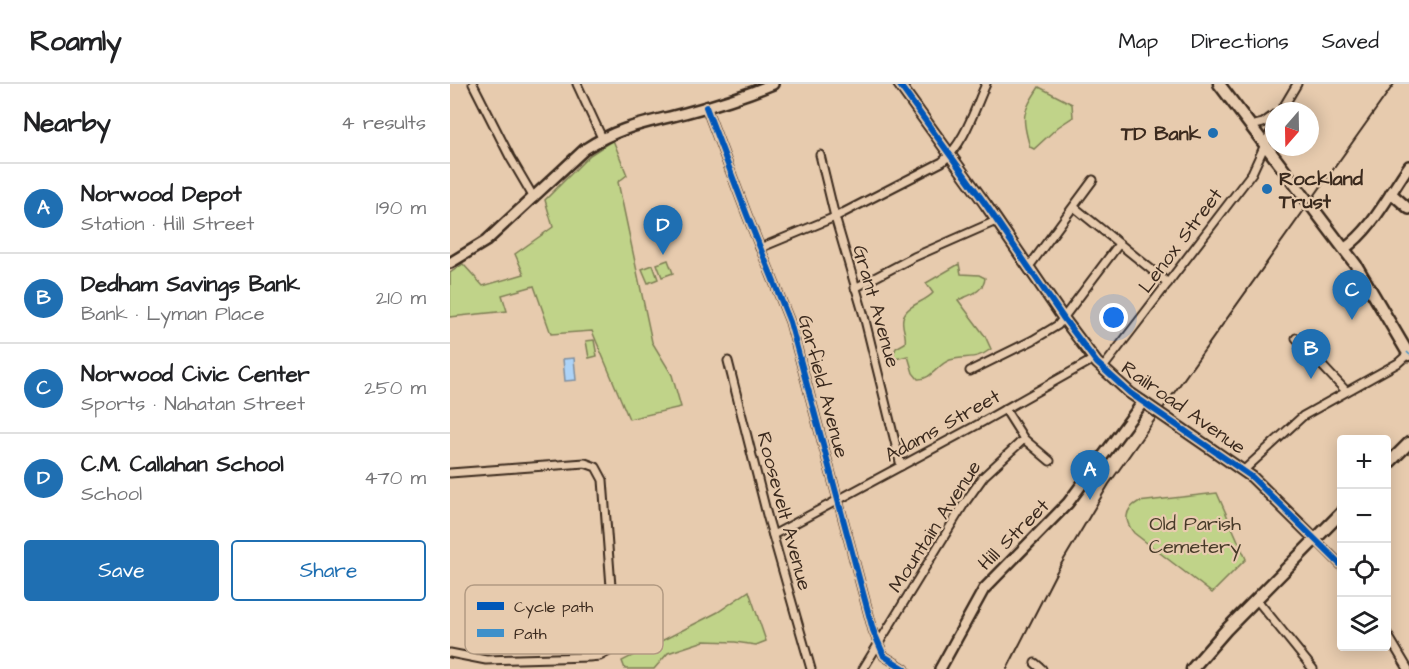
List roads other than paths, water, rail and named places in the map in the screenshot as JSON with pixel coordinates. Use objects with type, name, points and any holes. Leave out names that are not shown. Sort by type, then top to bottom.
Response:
[{"type":"main road","points":[[1219,84],[1265,145]]},
{"type":"main road","points":[[1273,156],[1370,286],[1409,354]]},
{"type":"main road","points":[[1391,461],[1409,443]]},
{"type":"main road","points":[[1192,669],[1337,517]]},
{"type":"street","points":[[473,84],[510,157],[534,198]]},
{"type":"street","points":[[577,84],[602,138]]},
{"type":"street","points":[[450,263],[486,241],[585,149],[602,138],[622,129],[723,103],[773,84]]},
{"type":"street","name":"Railroad Avenue","points":[[899,84],[1064,319],[1102,369],[1143,402],[1244,470],[1337,562]]},
{"type":"street","points":[[760,248],[835,217],[932,167],[950,155],[960,140],[986,84]]},
{"type":"street","points":[[1285,102],[1297,84]]},
{"type":"street","name":"Garfield Avenue","points":[[706,107],[790,322],[870,619],[884,656],[905,669]]},
{"type":"street","points":[[1251,126],[1265,122]]},
{"type":"street","name":"Lenox Street","points":[[1102,369],[1252,173],[1265,145]]},
{"type":"street","name":"Grant Avenue","points":[[820,155],[867,328],[900,466]]},
{"type":"street","points":[[1344,249],[1354,242],[1369,225],[1409,166]]},
{"type":"street","points":[[1028,267],[1093,180]]},
{"type":"street","points":[[1391,193],[1409,209]]},
{"type":"street","points":[[1074,207],[1168,283]]},
{"type":"street","points":[[855,288],[914,257],[996,221]]},
{"type":"street","points":[[970,371],[1033,340],[1064,319],[1119,244]]},
{"type":"street","points":[[1296,338],[1346,391]]},
{"type":"street","points":[[1244,470],[1302,416],[1398,363],[1409,354]]},
{"type":"street","name":"Adams Street","points":[[773,535],[1094,359]]},
{"type":"street","name":"Roosevelt Avenue","points":[[728,362],[811,669]]},
{"type":"street","name":"Hill Street","points":[[940,669],[984,589],[1068,503],[1143,402]]},
{"type":"street","points":[[1005,409],[1024,439],[1050,461]]},
{"type":"street","name":"Mountain Avenue","points":[[863,669],[964,504],[984,476],[1024,439]]},
{"type":"street","points":[[450,473],[585,463],[596,467],[603,480],[611,585]]},
{"type":"street","points":[[1257,600],[1313,669]]},
{"type":"street","points":[[1391,640],[1408,669]]},
{"type":"street","points":[[450,653],[486,660],[589,657],[604,654]]},
{"type":"street","points":[[1035,663],[1041,669]]},
{"type":"water","points":[[574,358],[576,380],[565,381],[563,359]]},
{"type":"railway","points":[[1007,669],[1057,571],[1109,484],[1394,84]]},
{"type":"place","name":"TD Bank","points":[[1213,133]]},
{"type":"place","name":"Rockland Trust","points":[[1267,189]]},
{"type":"place","name":"C.M. Callahan School","points":[[663,255]]},
{"type":"place","name":"Norwood Civic Center","points":[[1352,320]]},
{"type":"place","name":"Dedham Savings Bank","points":[[1311,379]]},
{"type":"place","name":"Norwood Depot","points":[[1090,500]]},
{"type":"park label","name":"Old Parish Cemetery","points":[[1195,534]]}]
